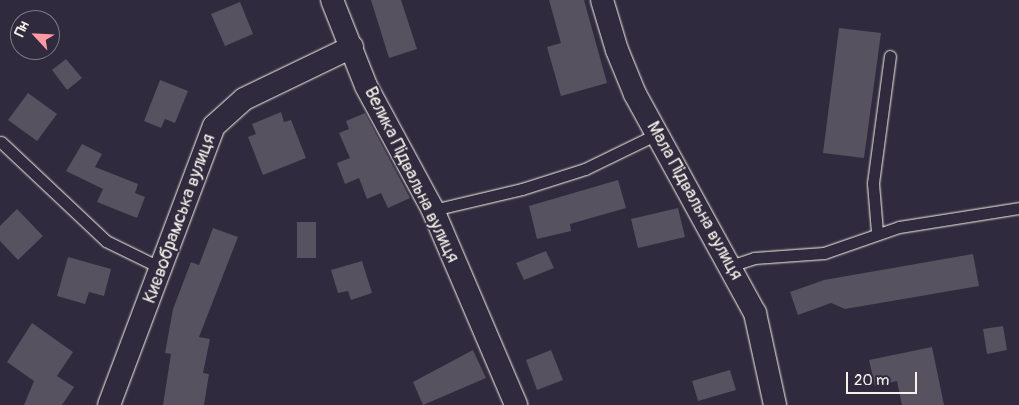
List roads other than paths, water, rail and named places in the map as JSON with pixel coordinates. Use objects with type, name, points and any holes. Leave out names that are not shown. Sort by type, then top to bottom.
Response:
[{"type":"street","name":"Велика Підвальна вулиця","points":[[332,0],[366,86],[433,210],[516,405]]},
{"type":"street","name":"Мала Підвальна вулиця","points":[[602,0],[617,50],[657,134],[730,266],[760,328],[775,405]]},
{"type":"street","name":"Києвобрамська вулиця","points":[[109,405],[161,268],[197,165],[221,116],[244,99],[352,47]]},
{"type":"lane","points":[[877,232],[873,183],[890,56]]},
{"type":"lane","points":[[433,210],[515,191],[584,169],[657,134]]},
{"type":"lane","points":[[0,142],[106,241],[161,268]]},
{"type":"lane","points":[[730,266],[754,258],[824,253],[877,232],[1019,208]]}]
